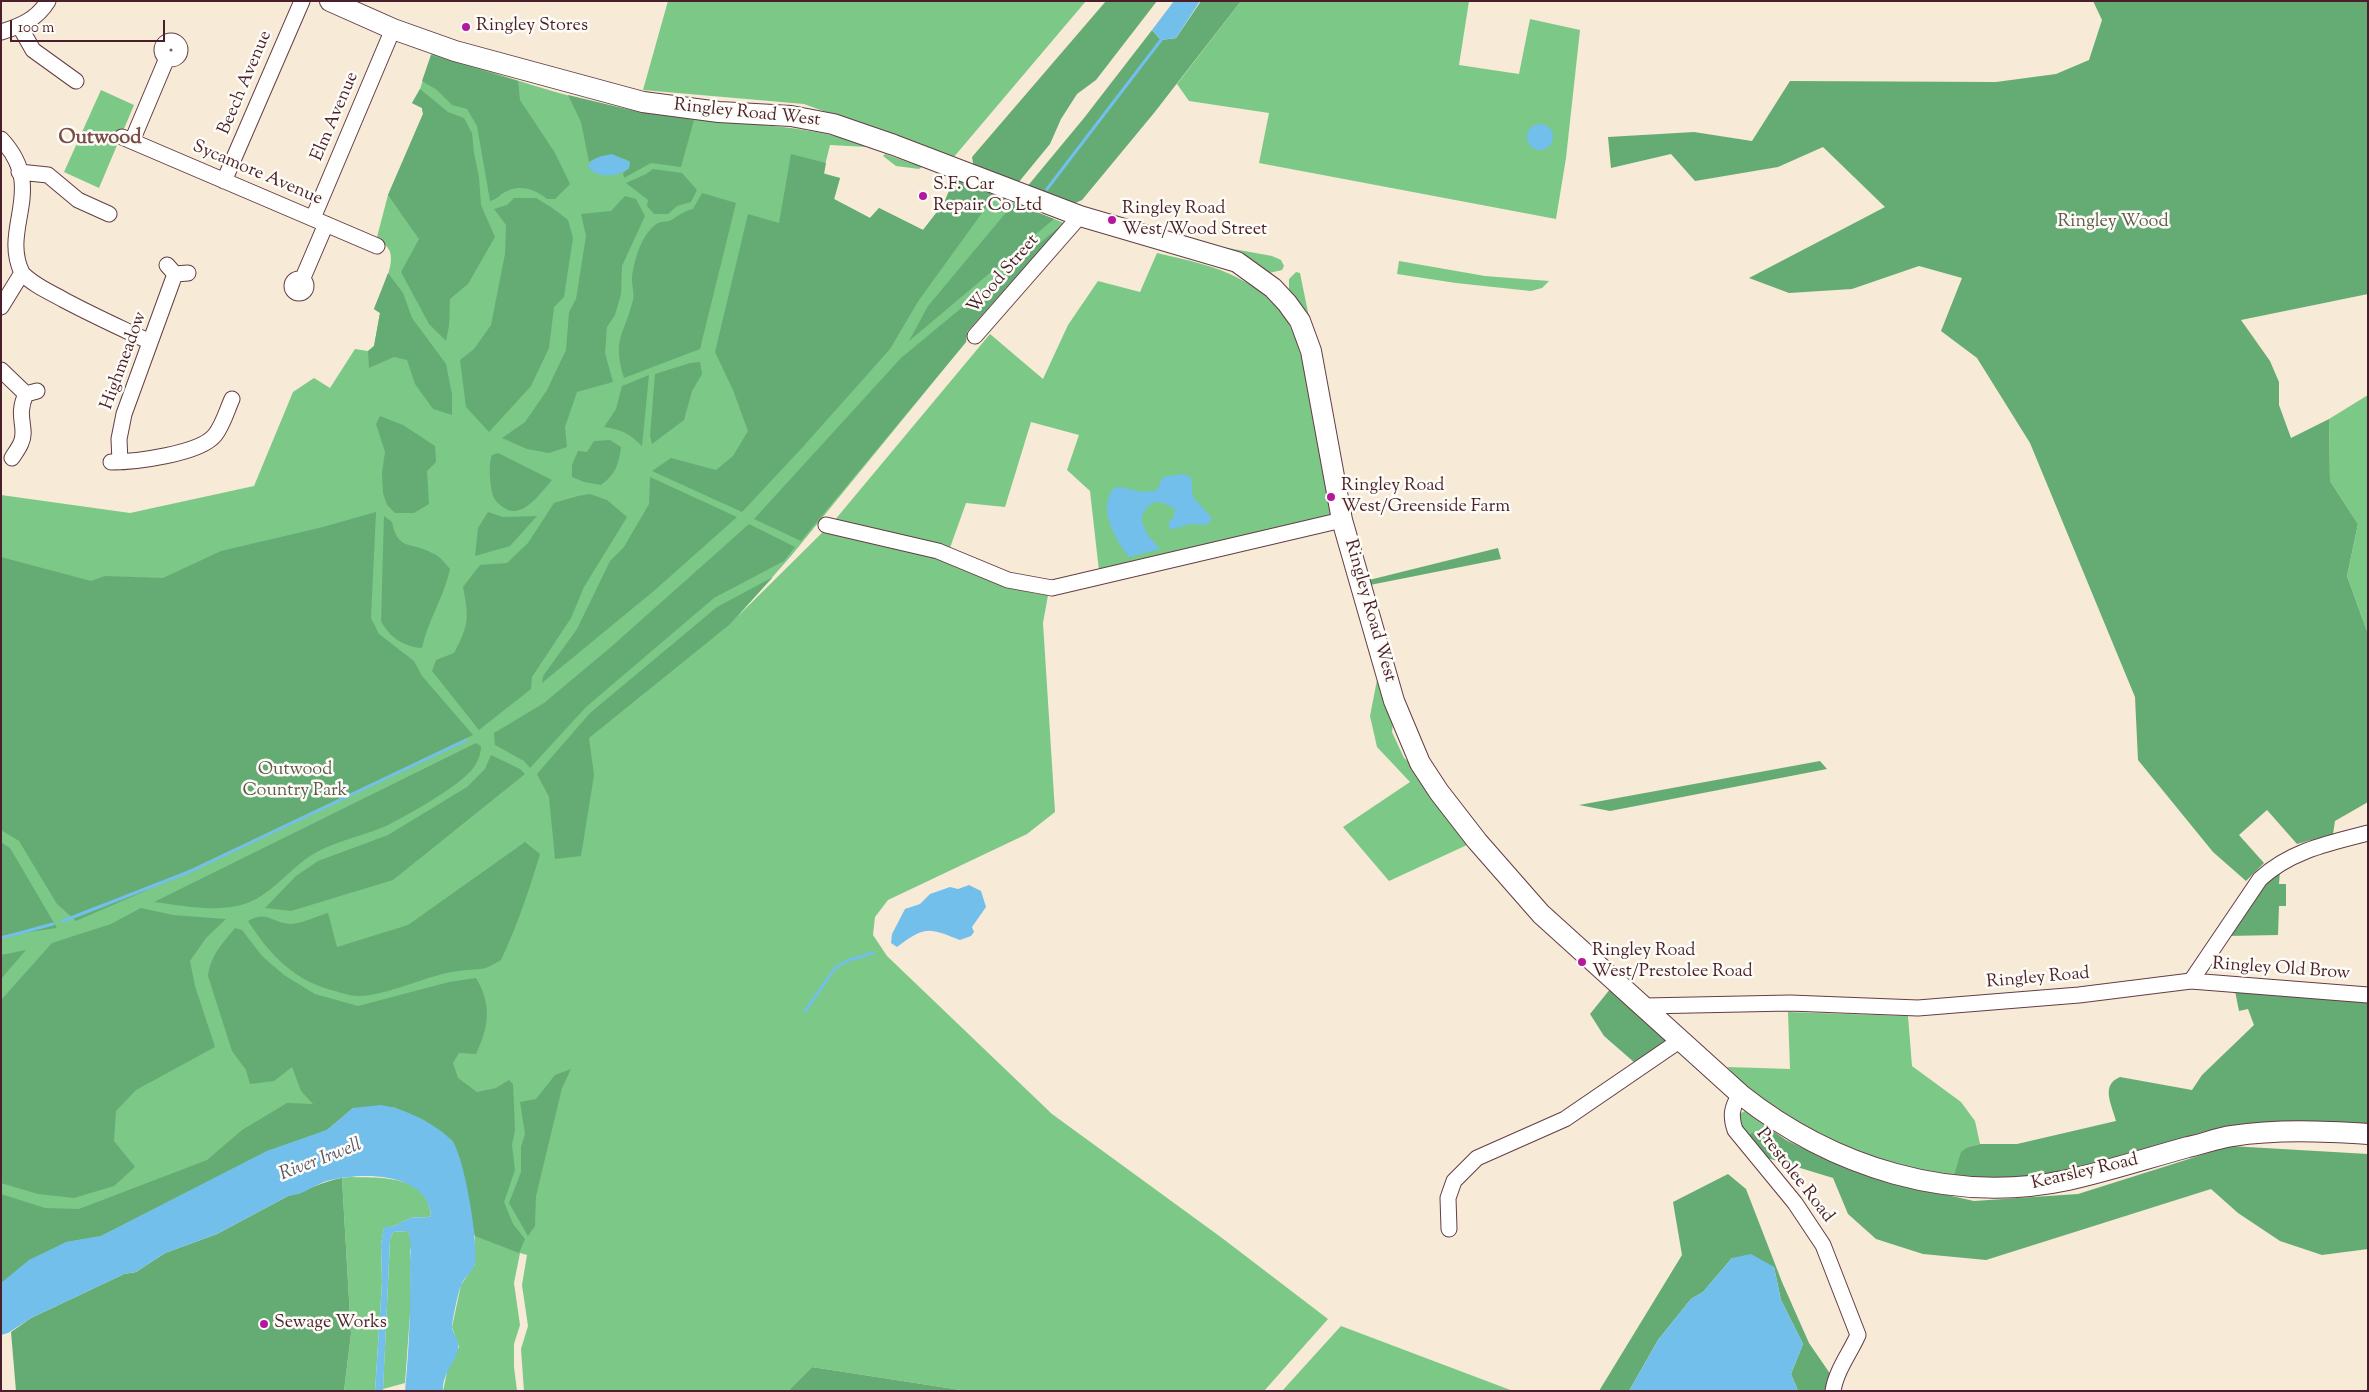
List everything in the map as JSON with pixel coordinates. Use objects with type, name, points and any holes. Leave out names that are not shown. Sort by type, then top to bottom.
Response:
[{"type":"main road","name":"Ringley Road West","points":[[330,1],[393,29],[486,60],[643,102],[720,112],[791,116],[832,124],[957,168],[1080,216],[1237,262],[1273,288],[1300,321],[1311,351],[1342,520],[1394,701],[1420,762],[1439,792],[1503,873],[1541,914],[1645,1006]]},
{"type":"main road","name":"Kearsley Road","points":[[1645,1006],[1740,1094],[1768,1116],[1799,1135],[1845,1157],[1918,1180],[1951,1186],[1987,1188],[2024,1187],[2068,1180],[2231,1136],[2312,1130],[2368,1134]]},
{"type":"street","points":[[1,32],[20,26],[34,18],[48,1]]},
{"type":"street","name":"Beech Avenue","points":[[224,181],[302,1]]},
{"type":"street","points":[[20,26],[34,50],[64,67],[76,81]]},
{"type":"street","name":"Elm Avenue","points":[[302,280],[319,221],[393,29]]},
{"type":"street","name":"Sycamore Avenue","points":[[167,58],[127,139],[377,246]]},
{"type":"street","points":[[1,139],[13,153],[19,172],[17,195],[9,215],[6,238],[11,258],[22,273],[39,286],[60,298],[150,342]]},
{"type":"street","points":[[19,172],[48,175],[71,196],[101,206]]},
{"type":"street","name":"Wood Street","points":[[975,336],[1080,216]]},
{"type":"street","name":"Highmeadow","points":[[177,271],[124,414],[115,462],[144,460],[216,440],[232,399]]},
{"type":"street","points":[[1,307],[22,273]]},
{"type":"street","points":[[1,370],[32,393],[20,416],[25,446],[12,458]]},
{"type":"street","points":[[826,525],[938,550],[1008,580],[1052,588],[1342,520]]},
{"type":"street","points":[[2191,981],[2260,879],[2272,868],[2299,853],[2368,833]]},
{"type":"street","name":"Ringley Road","points":[[1645,1006],[1790,1003],[1918,1008],[2079,995],[2191,981]]},
{"type":"street","name":"Ringley Old Brow","points":[[2191,981],[2368,995]]},
{"type":"street","points":[[1449,1229],[1448,1198],[1454,1181],[1477,1158],[1565,1119],[1682,1039]]},
{"type":"street","name":"Prestolee Road","points":[[1740,1094],[1732,1107],[1732,1120],[1735,1130],[1795,1203],[1823,1245],[1858,1335],[1835,1379],[1833,1391]]},
{"type":"green space","points":[[668,1],[1086,1],[953,158],[804,104],[643,90]]},
{"type":"green space","points":[[1106,1],[1157,1],[1096,80],[1077,94],[1061,119],[1050,144],[1018,183],[974,168],[972,157]]},
{"type":"green space","points":[[1201,1],[1241,1],[1154,113],[1082,200],[1073,204],[1026,188],[1084,118],[1152,30],[1161,40],[1176,38]]},
{"type":"green space","points":[[1241,1],[1469,1],[1459,65],[1519,74],[1530,19],[1580,30],[1566,158],[1556,219],[1259,163],[1269,113],[1189,101],[1177,84]]},
{"type":"green space","name":"Ringley Wood","points":[[2093,1],[2368,1],[2368,294],[2241,320],[2270,361],[2279,382],[2279,405],[2291,438],[2329,419],[2330,481],[2358,524],[2347,576],[2368,634],[2368,802],[2335,821],[2333,834],[2297,844],[2267,810],[2239,835],[2264,863],[2246,881],[2213,852],[2138,760],[2135,697],[2030,443],[1977,358],[1941,331],[1962,278],[1919,266],[1852,289],[1789,293],[1749,278],[1885,207],[1823,147],[1778,167],[1695,181],[1671,154],[1611,168],[1608,137],[1694,132],[1752,141],[1790,81],[1996,82],[2056,74],[2089,60],[2102,20]]},
{"type":"green space","name":"Outwood Country Park","points":[[432,52],[533,85],[609,106],[659,115],[807,130],[836,136],[867,147],[830,145],[823,173],[840,178],[834,199],[870,218],[879,208],[923,230],[944,203],[954,179],[1064,223],[967,332],[966,342],[791,556],[738,616],[834,521],[990,334],[1043,379],[1068,325],[1098,281],[1140,292],[1157,253],[1210,266],[1240,279],[1270,300],[1280,310],[1289,324],[1299,348],[1312,401],[1334,518],[1099,571],[1090,491],[1067,470],[1079,435],[1031,422],[1005,507],[966,503],[946,559],[1008,586],[1048,595],[1043,623],[1055,812],[1027,834],[888,900],[875,917],[873,935],[887,956],[1052,1114],[1222,1238],[1328,1319],[1264,1391],[967,1391],[812,1367],[788,1391],[524,1391],[521,1349],[528,1326],[522,1285],[527,1255],[520,1253],[514,1283],[520,1325],[514,1344],[517,1391],[443,1391],[448,1368],[459,1347],[452,1327],[461,1285],[475,1264],[475,1236],[353,1108],[327,1130],[1,1283],[1,495],[130,513],[254,486],[293,392],[314,378],[330,388],[355,349],[368,351],[374,346],[380,313],[374,309],[386,281],[391,258],[388,248],[377,237],[388,195],[423,114],[422,108],[412,103],[420,89]]},
{"type":"green space","points":[[431,55],[518,81],[520,100],[555,153],[570,184],[555,199],[547,199],[528,189],[517,188],[507,191],[490,201],[477,126],[467,109],[452,105],[437,90],[422,81]]},
{"type":"green space","points":[[420,89],[448,112],[464,118],[472,133],[481,205],[495,237],[468,284],[450,299],[449,326],[446,341],[429,324],[401,272],[419,239],[388,195],[423,114],[422,108],[412,103]]},
{"type":"green space","points":[[101,90],[134,105],[99,188],[64,172]]},
{"type":"green space","points":[[568,95],[635,111],[694,120],[681,167],[651,163],[624,178],[623,173],[629,168],[630,162],[626,160],[610,157],[598,158],[589,162],[581,122]]},
{"type":"green space","points":[[791,154],[826,163],[824,174],[840,178],[834,199],[870,218],[879,208],[923,230],[944,203],[954,179],[995,195],[919,300],[890,349],[742,512],[652,471],[671,458],[716,470],[733,456],[748,431],[733,390],[715,352],[748,214],[779,223]]},
{"type":"green space","points":[[885,154],[922,167],[919,169],[896,166],[883,156]]},
{"type":"green space","points":[[653,169],[682,173],[697,190],[691,202],[677,206],[668,214],[654,214],[647,206],[648,200],[626,183]]},
{"type":"green space","points":[[702,193],[736,203],[700,349],[624,378],[619,345],[633,300],[632,277],[639,249],[655,225],[671,220],[693,209]]},
{"type":"green space","points":[[625,196],[636,199],[645,216],[622,266],[621,294],[615,315],[607,327],[605,353],[613,382],[577,392],[565,427],[567,447],[549,453],[527,449],[502,438],[525,422],[547,390],[566,350],[569,312],[576,299],[586,236],[581,214],[611,211]]},
{"type":"green space","points":[[514,198],[536,198],[551,207],[568,220],[573,238],[564,297],[554,307],[549,348],[531,386],[489,432],[466,407],[460,360],[474,349],[491,325],[505,254],[506,225],[494,209],[507,205]]},
{"type":"green space","points":[[1014,203],[1054,219],[909,341],[928,306]]},
{"type":"green space","points":[[1064,223],[967,332],[966,342],[801,541],[754,519],[901,358]]},
{"type":"green space","points":[[1195,242],[1272,256],[1281,260],[1284,266],[1282,270],[1269,273]]},
{"type":"green space","points":[[1399,261],[1485,276],[1549,281],[1542,288],[1531,291],[1456,283],[1397,274]]},
{"type":"green space","points":[[1296,272],[1300,273],[1312,332],[1289,292],[1289,279]]},
{"type":"green space","points":[[388,273],[403,293],[412,318],[446,364],[452,394],[452,415],[433,409],[415,384],[407,360],[394,357],[369,368],[368,351],[374,346],[380,313],[374,309]]},
{"type":"green space","points":[[700,362],[702,374],[692,391],[684,420],[652,444],[650,436],[655,374],[690,363]]},
{"type":"green space","points":[[649,375],[642,446],[625,433],[604,427],[616,409],[622,386]]},
{"type":"green space","points":[[2368,395],[2368,634],[2347,576],[2358,524],[2330,481],[2329,419]]},
{"type":"green space","points":[[380,416],[403,425],[435,446],[436,462],[427,471],[429,504],[414,513],[395,513],[387,505],[383,493],[382,473],[385,452],[376,424]]},
{"type":"green space","points":[[610,440],[621,447],[616,469],[606,481],[601,485],[584,482],[572,477],[572,465],[578,451],[587,452],[594,441]]},
{"type":"green space","points":[[498,453],[552,480],[535,500],[524,508],[513,511],[508,510],[494,498],[490,464],[492,455]]},
{"type":"green space","points":[[650,477],[737,517],[655,590],[542,683],[543,676],[577,629],[610,561],[624,547],[649,504]]},
{"type":"green space","points":[[590,494],[607,500],[627,517],[584,587],[571,618],[532,677],[531,689],[479,730],[432,671],[436,660],[454,653],[463,635],[467,614],[463,587],[480,565],[507,563],[528,543],[554,503]]},
{"type":"green space","name":"Outwood Country Park","points":[[376,512],[371,618],[379,634],[414,661],[422,676],[473,735],[145,891],[76,921],[57,904],[19,841],[1,830],[1,557],[91,581],[105,576],[163,578],[221,551],[323,527]]},
{"type":"green space","points":[[488,512],[503,517],[537,516],[510,546],[475,556],[478,528]]},
{"type":"green space","points":[[384,516],[392,522],[398,538],[402,542],[435,554],[450,569],[422,648],[409,646],[398,640],[388,632],[381,621]]},
{"type":"green space","points":[[749,524],[795,547],[784,561],[714,598],[586,707],[530,768],[524,761],[495,745],[494,733],[544,703],[611,647]]},
{"type":"green space","points":[[1498,548],[1501,559],[1370,585],[1369,580]]},
{"type":"green space","points":[[773,577],[729,625],[589,738],[594,775],[581,856],[555,859],[549,797],[537,774],[590,713],[717,607]]},
{"type":"green space","points":[[1377,680],[1393,722],[1392,732],[1404,758],[1411,764],[1428,793],[1467,845],[1389,881],[1343,827],[1410,782],[1377,747],[1370,716]]},
{"type":"green space","points":[[476,743],[481,746],[480,755],[475,765],[468,774],[446,791],[386,826],[315,853],[261,896],[251,901],[241,905],[219,908],[187,907],[154,902]]},
{"type":"green space","points":[[491,755],[520,769],[525,774],[393,880],[291,911],[265,908],[296,876],[318,861],[388,835],[467,787],[485,769]]},
{"type":"green space","points":[[1820,761],[1827,769],[1610,811],[1579,805]]},
{"type":"green space","points":[[1,842],[10,848],[57,928],[1,936]]},
{"type":"green space","points":[[525,842],[540,854],[536,868],[501,960],[483,969],[444,974],[376,994],[352,996],[320,987],[295,973],[274,955],[248,921],[265,917],[294,924],[328,913],[337,947],[408,925]]},
{"type":"green space","points":[[2280,871],[2279,884],[2286,884],[2286,906],[2279,906],[2278,935],[2227,936],[2268,880]]},
{"type":"green space","points":[[141,908],[173,915],[226,919],[206,938],[190,961],[195,986],[215,1047],[136,1090],[116,1111],[114,1141],[135,1167],[114,1186],[74,1198],[38,1194],[1,1183],[1,1000],[52,943],[111,924]]},
{"type":"green space","points":[[235,928],[242,930],[262,956],[284,975],[315,994],[358,1006],[449,982],[476,978],[485,997],[487,1016],[484,1034],[476,1054],[459,1053],[453,1063],[458,1078],[477,1092],[496,1088],[509,1080],[513,1084],[515,1130],[512,1145],[515,1170],[504,1202],[513,1224],[525,1239],[519,1253],[475,1236],[462,1168],[453,1141],[424,1120],[394,1107],[353,1108],[327,1130],[267,1151],[101,1236],[66,1242],[1,1283],[1,1194],[45,1208],[79,1209],[207,1160],[242,1130],[287,1103],[313,1104],[301,1091],[292,1067],[274,1081],[250,1084],[246,1070],[232,1051],[208,976],[214,956]]},
{"type":"green space","points":[[26,950],[1,979],[1,955]]},
{"type":"green space","points":[[1611,988],[1671,1039],[1635,1063],[1604,1036],[1590,1014]]},
{"type":"green space","points":[[2235,991],[2368,1000],[2368,1124],[2251,1125],[2206,1131],[2077,1170],[2026,1177],[1953,1179],[1961,1152],[1968,1147],[1980,1144],[2017,1144],[2116,1121],[2110,1102],[2109,1090],[2110,1085],[2120,1077],[2192,1090],[2202,1075],[2254,1025],[2248,1009],[2239,1011]]},
{"type":"green space","points":[[1788,1012],[1908,1016],[1912,1066],[1961,1102],[1975,1121],[1980,1144],[1968,1147],[1953,1179],[1873,1158],[1834,1143],[1756,1097],[1727,1067],[1790,1069]]},
{"type":"green space","points":[[571,1069],[562,1088],[536,1196],[535,1226],[528,1236],[509,1203],[521,1172],[521,1147],[525,1134],[520,1102],[536,1099],[555,1075]]},
{"type":"green space","points":[[1745,1111],[1766,1126],[1745,1136],[1740,1125],[1739,1114]]},
{"type":"green space","points":[[1766,1126],[1786,1140],[1825,1159],[1907,1186],[1974,1201],[2078,1194],[2230,1146],[2368,1154],[2368,1249],[2322,1255],[2280,1241],[2238,1213],[2211,1189],[1986,1260],[1923,1254],[1876,1239],[1848,1214],[1833,1178],[1761,1156],[1745,1136]]},
{"type":"green space","points":[[1728,1174],[1746,1189],[1782,1282],[1809,1343],[1831,1375],[1827,1391],[1798,1391],[1791,1374],[1803,1344],[1781,1300],[1774,1267],[1732,1258],[1703,1292],[1691,1299],[1658,1340],[1629,1391],[1599,1391],[1682,1255],[1673,1202]]},
{"type":"green space","points":[[342,1178],[388,1179],[412,1185],[421,1192],[428,1202],[431,1216],[411,1218],[384,1228],[381,1244],[382,1283],[375,1391],[344,1391],[351,1334]]},
{"type":"green space","points":[[342,1178],[351,1334],[344,1391],[16,1391],[11,1332],[31,1318],[124,1274],[136,1272],[165,1253],[217,1234],[288,1196],[328,1181]]},
{"type":"green space","points":[[408,1231],[412,1242],[410,1251],[411,1300],[405,1383],[383,1389],[390,1240],[393,1232]]},
{"type":"green space","points":[[1341,1326],[1513,1391],[1282,1391]]},
{"type":"green space","points":[[812,1367],[967,1391],[788,1391]]},
{"type":"water","points":[[1174,1],[1200,1],[1176,38],[1161,40],[1152,30]]},
{"type":"water","points":[[1540,124],[1549,128],[1553,137],[1549,146],[1540,150],[1531,146],[1527,137],[1531,128]]},
{"type":"water","points":[[612,154],[630,162],[629,168],[614,175],[602,175],[588,167],[595,159]]},
{"type":"water","points":[[1183,474],[1191,477],[1193,497],[1212,518],[1206,524],[1191,524],[1171,530],[1168,524],[1174,516],[1175,509],[1164,503],[1154,503],[1147,508],[1141,519],[1147,534],[1160,549],[1129,557],[1113,532],[1107,513],[1107,504],[1115,487],[1145,492],[1157,490],[1163,477]]},
{"type":"water","points":[[969,885],[981,891],[986,907],[972,927],[974,932],[971,936],[960,940],[934,931],[928,931],[915,935],[897,947],[891,943],[892,934],[905,909],[920,904],[930,894],[950,887],[958,889]]},
{"type":"water","name":"River Irwell","points":[[381,1105],[419,1118],[446,1135],[457,1149],[466,1181],[475,1238],[475,1263],[462,1283],[458,1294],[452,1327],[458,1343],[458,1349],[444,1379],[443,1391],[405,1391],[410,1312],[411,1248],[408,1231],[393,1232],[390,1240],[383,1391],[375,1391],[382,1283],[381,1244],[384,1227],[396,1225],[411,1218],[431,1216],[427,1201],[418,1191],[406,1183],[392,1178],[375,1176],[344,1177],[327,1181],[299,1194],[288,1196],[217,1234],[165,1253],[136,1272],[124,1274],[31,1318],[8,1333],[1,1335],[1,1283],[29,1260],[66,1242],[101,1236],[267,1151],[327,1130],[353,1108]]},
{"type":"water","points":[[1751,1254],[1774,1267],[1781,1300],[1803,1344],[1791,1374],[1798,1391],[1629,1391],[1658,1340],[1691,1299],[1703,1292],[1732,1258]]},
{"type":"waterway","points":[[1047,189],[1161,40]]},
{"type":"waterway","points":[[63,921],[191,871],[466,740]]},
{"type":"waterway","points":[[1,938],[53,924]]},
{"type":"waterway","points":[[805,1011],[836,967],[849,960],[873,953]]},
{"type":"place","name":"Ringley Stores","points":[[466,27]]},
{"type":"place","name":"S.F. Car Repair Co Ltd","points":[[923,196]]},
{"type":"place","name":"Ringley Road West/Wood Street","points":[[1112,220]]},
{"type":"place","name":"Ringley Road West/Greenside Farm","points":[[1331,497]]},
{"type":"place","name":"Ringley Road West/Prestolee Road","points":[[1582,962]]},
{"type":"place","name":"Sewage Works","points":[[264,1324]]},
{"type":"district","name":"Outwood","points":[[100,140]]}]
